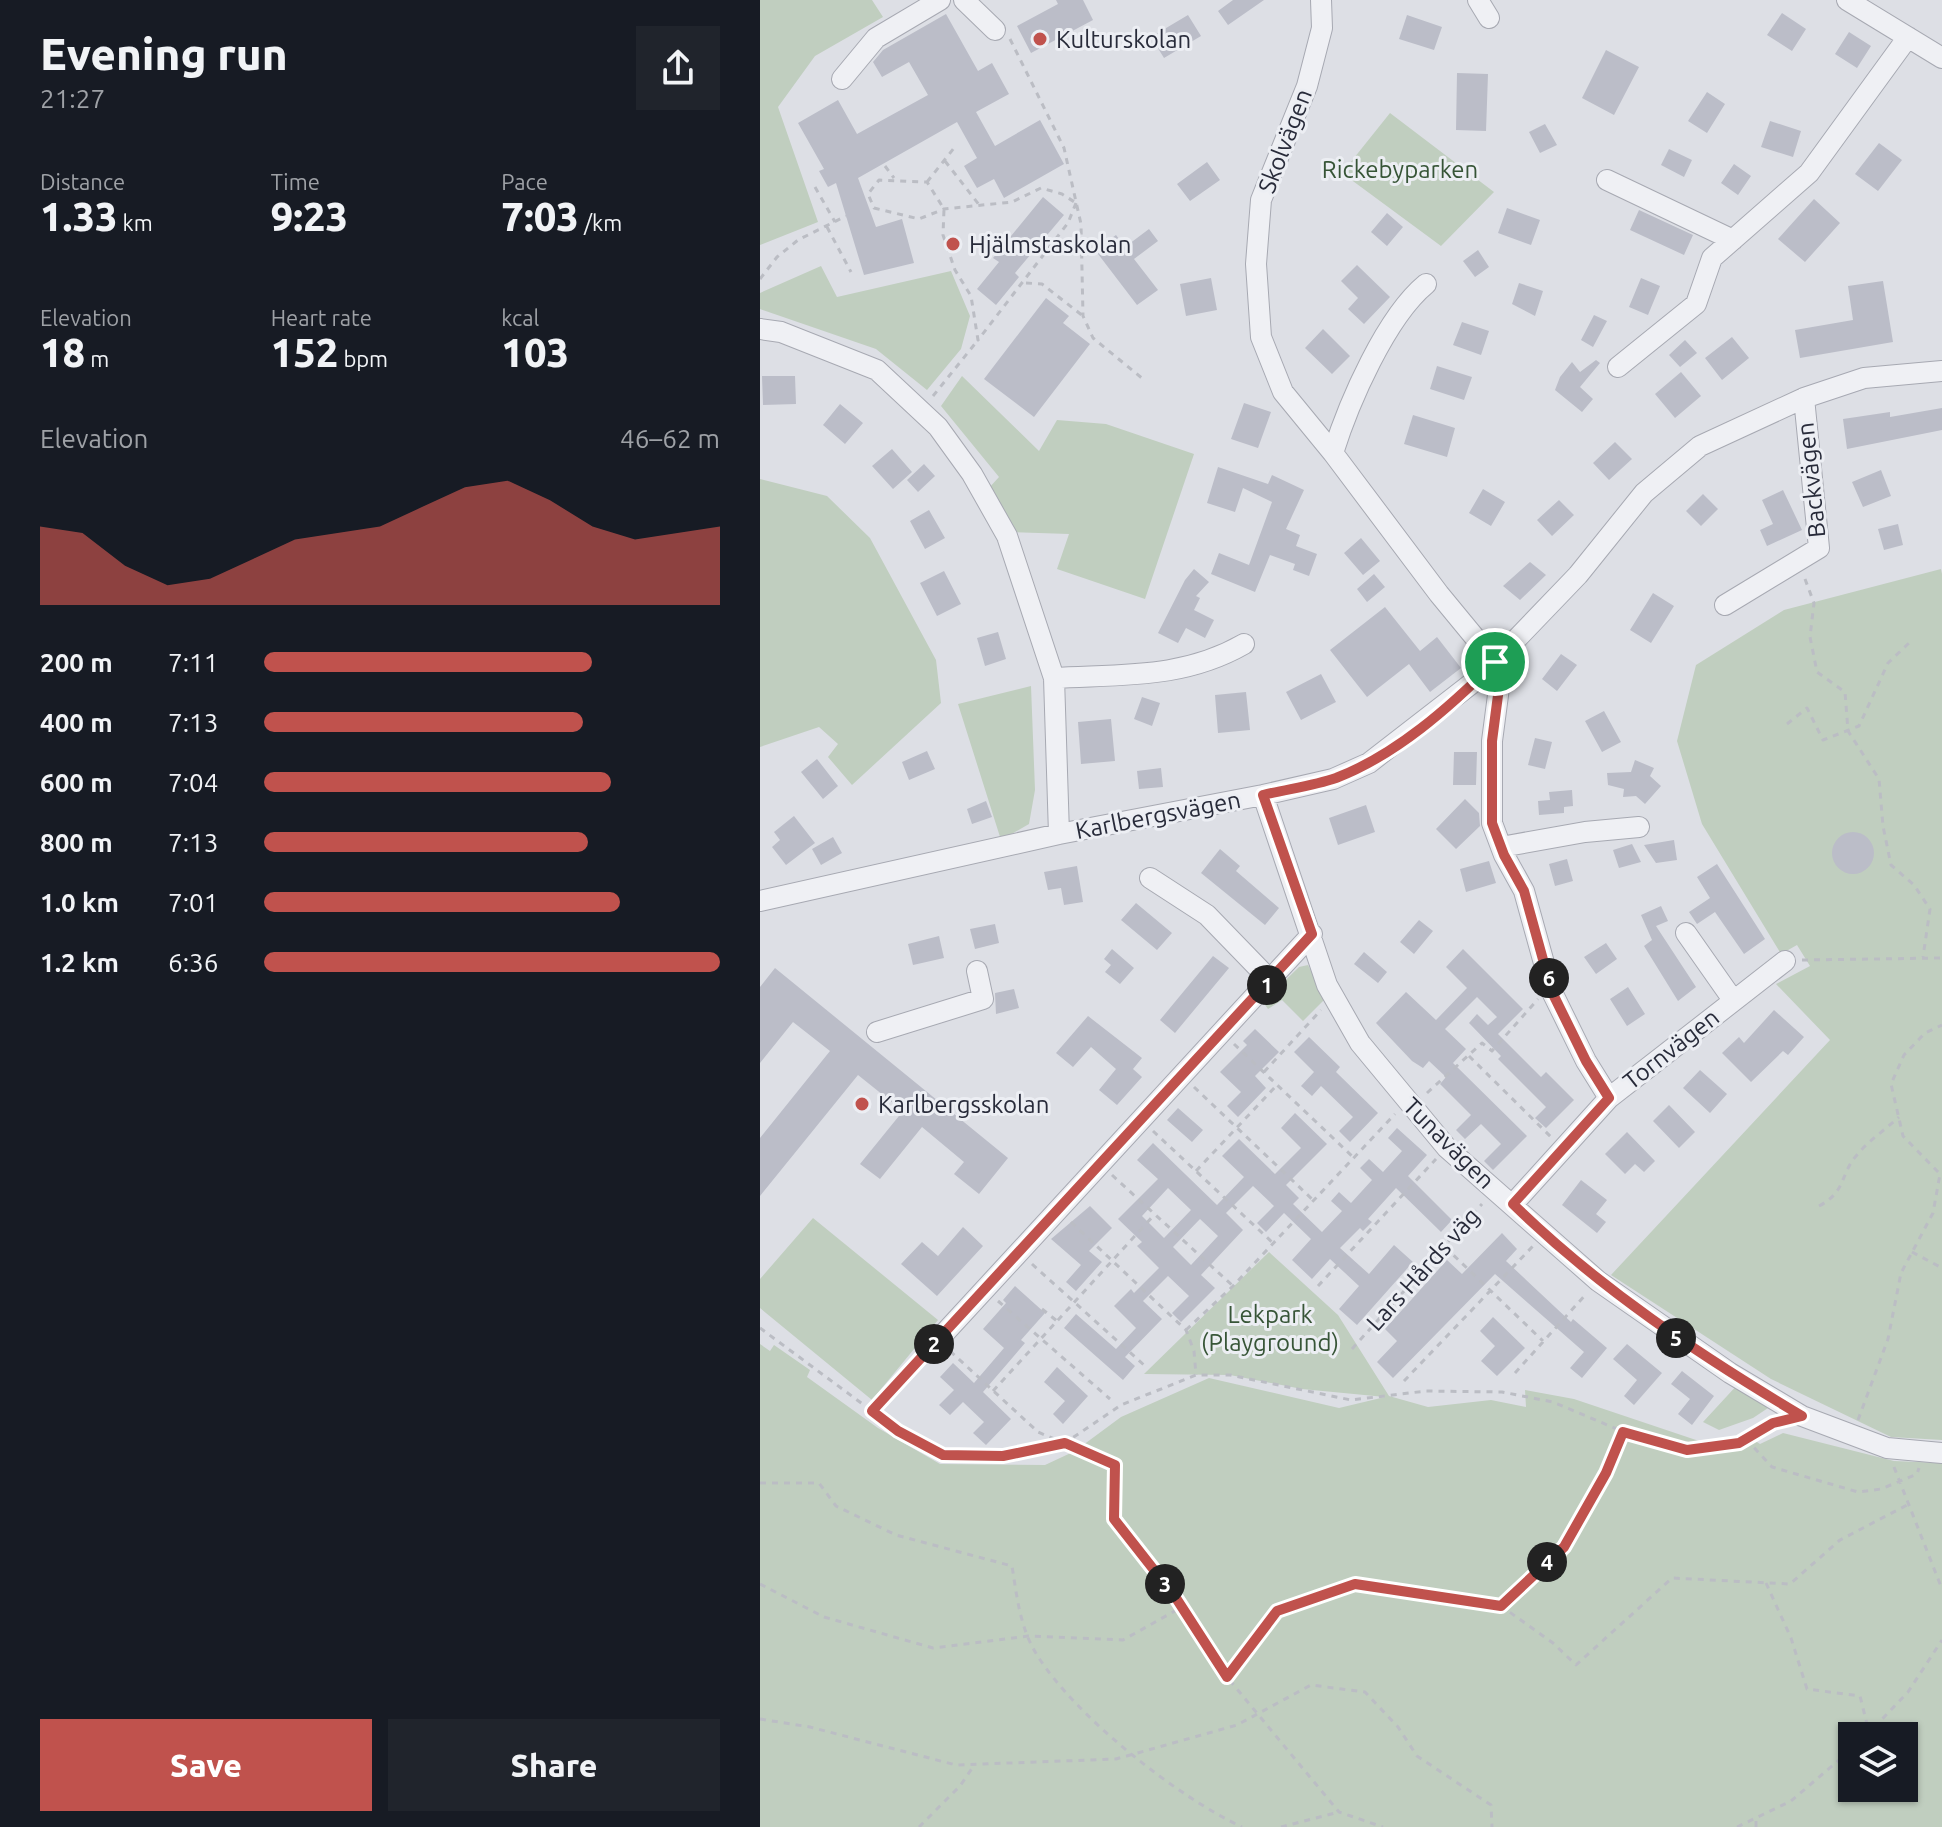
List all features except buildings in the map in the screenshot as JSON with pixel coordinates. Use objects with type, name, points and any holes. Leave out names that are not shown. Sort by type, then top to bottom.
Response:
[{"type":"street","points":[[842,79],[876,38],[940,0]]},
{"type":"street","points":[[964,0],[995,30]]},
{"type":"street","name":"Skolvägen","points":[[1321,0],[1322,28],[1307,86],[1261,200],[1256,264],[1261,337],[1283,392],[1495,662]]},
{"type":"street","points":[[1847,0],[1942,58]]},
{"type":"street","points":[[1618,367],[1696,304],[1712,258],[1809,173],[1908,37]]},
{"type":"street","points":[[1607,180],[1733,240]]},
{"type":"street","points":[[1333,453],[1345,416],[1405,302],[1426,284]]},
{"type":"street","points":[[760,329],[781,332],[877,370],[938,427],[972,474],[1007,536],[1054,678],[1059,834]]},
{"type":"street","name":"Karlbergsvägen","points":[[760,901],[1059,834],[1263,795],[1333,779],[1369,763],[1446,707],[1495,662],[1578,575],[1644,493],[1700,446],[1804,398],[1864,378],[1942,371]]},
{"type":"street","name":"Backvägen","points":[[1725,605],[1819,548],[1804,398]]},
{"type":"street","points":[[1054,678],[1188,669],[1244,644]]},
{"type":"street","points":[[1495,662],[1500,680],[1492,741],[1492,823],[1524,891],[1552,992],[1586,1061],[1609,1098]]},
{"type":"street","name":"Tunavägen","points":[[1263,795],[1333,996],[1360,1043],[1447,1148],[1598,1281],[1705,1357],[1802,1416],[1887,1448],[1942,1453]]},
{"type":"street","points":[[1501,847],[1585,832],[1639,827]]},
{"type":"street","points":[[1150,878],[1207,915],[1271,981]]},
{"type":"street","name":"Tornvägen","points":[[1686,933],[1733,1000]]},
{"type":"street","points":[[939,1339],[1312,934]]},
{"type":"street","name":"Tornvägen","points":[[1513,1204],[1609,1098],[1785,961]]},
{"type":"street","points":[[877,1032],[983,999],[977,971]]},
{"type":"path","points":[[995,30],[1010,39],[1064,148],[1081,224],[1083,316],[1093,338],[1143,379]]},
{"type":"path","points":[[927,182],[954,148]]},
{"type":"path","points":[[945,161],[980,206]]},
{"type":"path","points":[[885,166],[894,178]]},
{"type":"path","points":[[927,182],[894,178],[879,180],[868,194],[872,208],[919,219],[944,209],[1012,202],[1041,188],[1076,203]]},
{"type":"path","points":[[927,182],[944,209],[943,235],[955,270],[971,296],[978,340]]},
{"type":"path","points":[[815,187],[835,222]]},
{"type":"path","points":[[920,410],[1026,283],[1068,223],[1076,203]]},
{"type":"path","points":[[760,279],[777,257],[798,240],[846,216]]},
{"type":"path","points":[[827,227],[851,272]]},
{"type":"path","points":[[1026,283],[1042,284],[1083,316]]},
{"type":"path","points":[[1798,561],[1814,603],[1810,637],[1817,672],[1845,692],[1848,731],[1879,779],[1883,826],[1891,865],[1914,885],[1930,909],[1923,957]]},
{"type":"path","points":[[1787,724],[1807,708],[1823,740],[1859,726],[1888,663],[1909,643]]},
{"type":"path","points":[[1785,961],[1942,958]]},
{"type":"path","points":[[1186,1330],[1233,1286],[1406,1102],[1437,1086],[1482,1043],[1492,1051],[1535,1001],[1552,992]]},
{"type":"path","points":[[1264,1072],[1333,996]]},
{"type":"path","points":[[1854,1435],[1888,1339],[1901,1273],[1933,1213],[1940,1174],[1903,1136],[1891,1084],[1904,1055],[1925,1033],[1942,1025]]},
{"type":"path","points":[[1223,1033],[1354,1158]]},
{"type":"path","points":[[1469,1055],[1563,1149]]},
{"type":"path","points":[[1183,1076],[1313,1201]]},
{"type":"path","points":[[1196,1171],[1277,1085]]},
{"type":"path","points":[[1819,1206],[1830,1201],[1845,1183],[1852,1159],[1899,1117]]},
{"type":"path","points":[[1142,1120],[1273,1243]]},
{"type":"path","points":[[1318,1286],[1447,1148]]},
{"type":"path","points":[[1101,1164],[1233,1286]]},
{"type":"path","name":"Lars Hårds väg","points":[[1352,1349],[1495,1189]]},
{"type":"path","points":[[1059,1210],[1186,1330],[1194,1351],[1196,1375]]},
{"type":"path","points":[[993,1391],[1155,1214]]},
{"type":"path","points":[[1404,1381],[1544,1234]]},
{"type":"path","points":[[1444,1246],[1543,1341]]},
{"type":"path","points":[[1019,1252],[1145,1366]]},
{"type":"path","points":[[1912,1252],[1942,1268]]},
{"type":"path","points":[[1515,1373],[1598,1281]]},
{"type":"path","points":[[984,1290],[1110,1399]]},
{"type":"path","points":[[1042,1309],[1057,1321]]},
{"type":"path","points":[[760,1329],[898,1431],[943,1455],[1003,1456],[1065,1443],[1121,1405],[1196,1375],[1230,1375],[1351,1400],[1426,1391],[1502,1392],[1553,1402],[1623,1432],[1687,1450],[1739,1443],[1773,1423],[1802,1416]]},
{"type":"path","points":[[872,1411],[939,1339],[1038,1432],[1115,1465],[1114,1519],[1182,1607],[1227,1677],[1339,1812],[1383,1827]]},
{"type":"path","points":[[1501,1606],[1564,1547],[1606,1473],[1623,1432]]},
{"type":"path","points":[[1746,1439],[1772,1467],[1858,1492],[1881,1489],[1900,1482]]},
{"type":"path","points":[[1887,1448],[1942,1589]]},
{"type":"path","points":[[760,1483],[819,1483],[836,1506],[896,1535],[1012,1566],[1021,1621],[1037,1655],[1086,1715],[1172,1784],[1242,1827]]},
{"type":"path","points":[[1227,1677],[1277,1611],[1355,1584],[1501,1606],[1553,1643],[1576,1665],[1672,1578],[1790,1584],[1840,1540],[1909,1504]]},
{"type":"path","points":[[1766,1583],[1791,1638],[1807,1689],[1860,1696],[1865,1722]]},
{"type":"path","points":[[760,1584],[824,1617],[933,1648],[1028,1636],[1123,1640],[1182,1607]]},
{"type":"path","points":[[1879,1722],[1908,1692],[1942,1640]]},
{"type":"path","points":[[760,1719],[810,1727],[956,1765],[1116,1759],[1237,1725],[1311,1685],[1365,1692],[1398,1727],[1417,1756],[1491,1805],[1492,1827]]},
{"type":"path","points":[[1737,1827],[1791,1801],[1838,1761]]},
{"type":"path","points":[[919,1827],[960,1786],[975,1764]]},
{"type":"path","points":[[1281,1827],[1339,1812]]},
{"type":"path","points":[[1756,1818],[1756,1827]]},
{"type":"green space","points":[[760,0],[872,0],[883,17],[815,56],[778,107],[818,222],[760,245]]},
{"type":"green space","name":"Rickebyparken","points":[[1390,113],[1494,192],[1441,246],[1342,173]]},
{"type":"green space","points":[[821,266],[837,297],[951,271],[970,316],[961,349],[927,390],[876,349],[760,309],[760,293]]},
{"type":"green space","points":[[962,376],[1039,451],[1057,420],[1106,424],[1194,454],[1145,599],[1057,569],[1069,534],[1008,532],[988,489],[999,477],[941,406]]},
{"type":"green space","points":[[760,479],[827,496],[870,538],[936,660],[941,703],[852,785],[828,757],[838,744],[819,727],[760,747]]},
{"type":"green space","points":[[1941,569],[1942,1440],[1891,1437],[1771,1379],[1611,1275],[1830,1040],[1776,984],[1810,966],[1797,945],[1781,954],[1702,824],[1677,741],[1696,665],[1784,610]]},
{"type":"green space","points":[[1031,686],[1035,790],[1029,824],[1001,840],[958,704]]},
{"type":"green space","points":[[1308,965],[1325,999],[1303,1021],[1282,1000],[1268,1009],[1263,1002],[1299,967]]},
{"type":"green space","points":[[813,1218],[938,1320],[872,1400],[760,1308],[760,1279]]},
{"type":"green space","name":"Lekpark (Playground)","points":[[1269,1252],[1338,1315],[1389,1396],[1428,1407],[1491,1400],[1526,1407],[1525,1390],[1574,1399],[1702,1442],[1745,1434],[1760,1444],[1783,1433],[1894,1461],[1942,1463],[1942,1827],[760,1827],[760,1344],[770,1351],[774,1345],[810,1370],[807,1377],[878,1428],[940,1464],[1045,1465],[1075,1451],[1121,1417],[1209,1378],[1339,1408],[1385,1397],[1302,1389],[1230,1375],[1144,1374]]},
{"type":"green space","points":[[1739,1383],[1774,1404],[1753,1418],[1719,1430],[1703,1422]]},
{"type":"place","name":"Kulturskolan","points":[[1040,39]]},
{"type":"place","name":"Hjälmstaskolan","points":[[953,244]]},
{"type":"place","name":"Karlbergsskolan","points":[[862,1104]]},
{"type":"route","points":[[1495,662],[1500,680],[1492,741],[1492,823],[1504,855],[1524,891],[1552,992],[1586,1061],[1609,1098],[1513,1204],[1598,1281],[1656,1324],[1802,1416],[1773,1423],[1739,1443],[1687,1450],[1623,1432],[1606,1473],[1564,1547],[1501,1606],[1355,1584],[1277,1611],[1227,1677],[1176,1598],[1114,1519],[1115,1465],[1065,1443],[1003,1456],[943,1455],[898,1431],[872,1411],[1312,934],[1263,795],[1333,779],[1369,763],[1446,707],[1495,662]]}]
